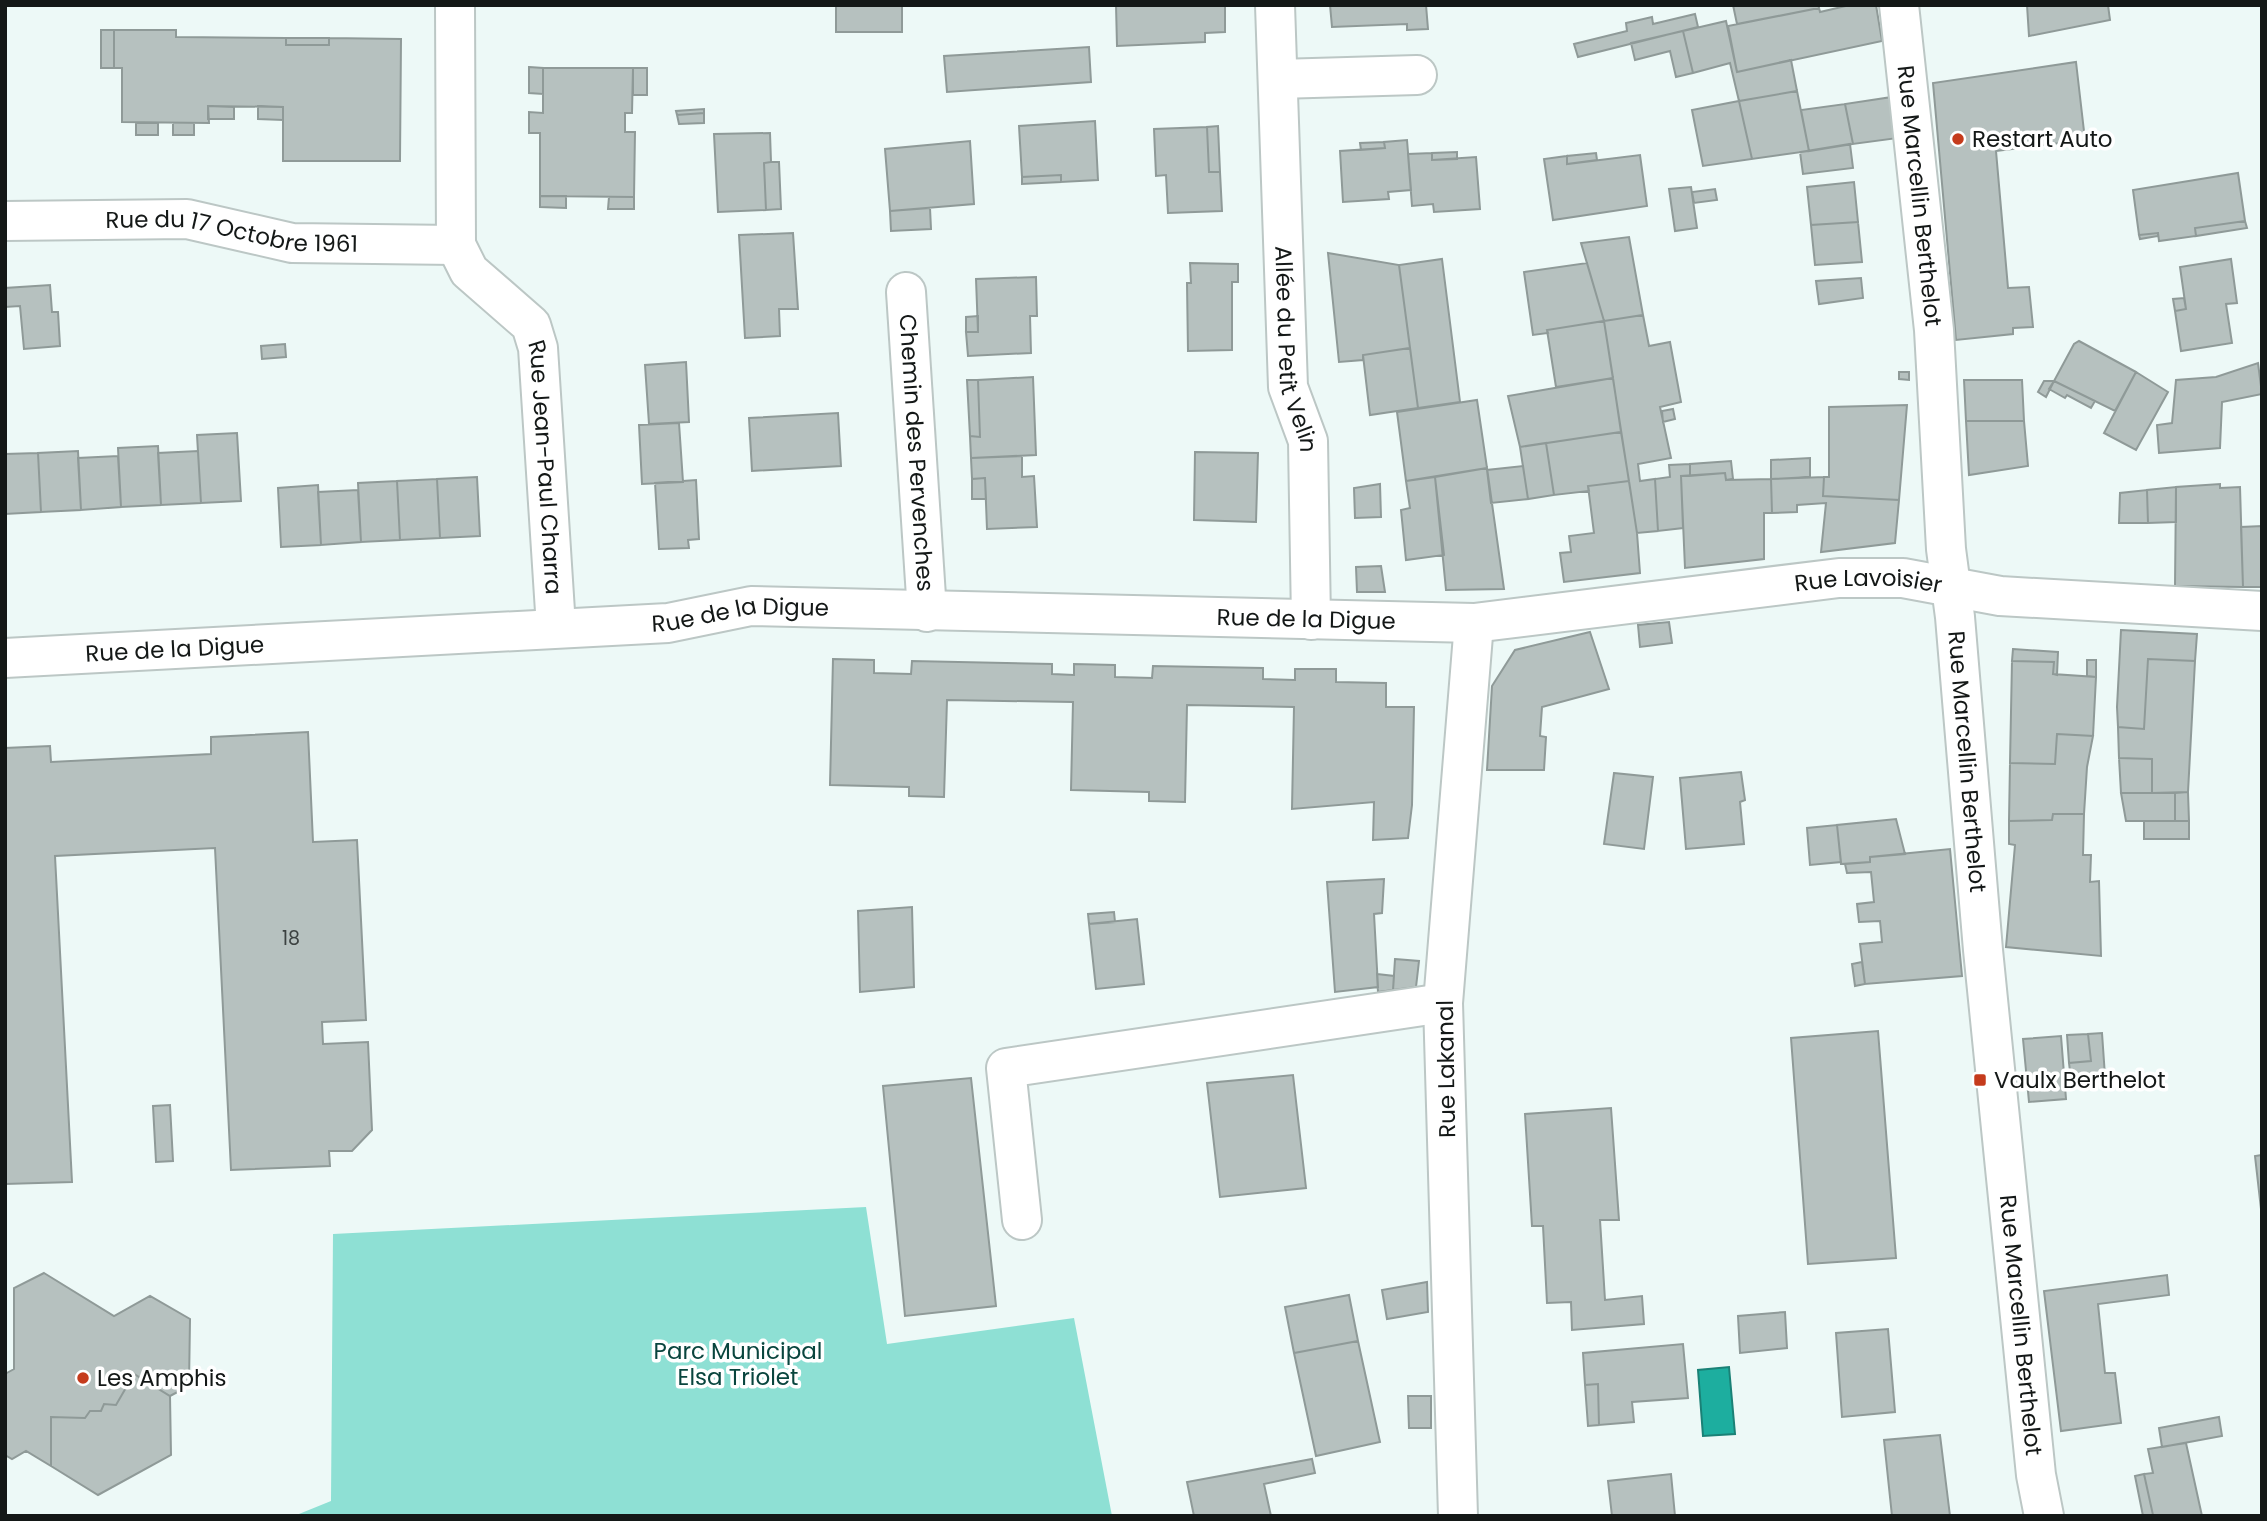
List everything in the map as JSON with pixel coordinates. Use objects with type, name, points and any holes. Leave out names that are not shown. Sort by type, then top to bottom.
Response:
[{"type":"street","points":[[455,5],[456,245]]},
{"type":"street","name":"Allée du Petit Velin","points":[[1275,5],[1288,387],[1308,442],[1311,620]]},
{"type":"street","name":"Rue Marcellin Berthelot","points":[[1899,5],[1934,330],[1946,549],[1952,587],[1983,950],[2036,1475],[2044,1516]]},
{"type":"street","points":[[1278,79],[1417,75]]},
{"type":"street","name":"Rue du 17 Octobre 1961","points":[[5,220],[187,219],[292,243],[456,245]]},
{"type":"street","name":"Rue Jean-Paul Charra","points":[[456,245],[469,271],[531,325],[538,348],[556,628]]},
{"type":"street","name":"Chemin des Pervenches","points":[[906,292],[927,612]]},
{"type":"street","name":"Rue Lavoisier","points":[[1474,623],[1839,578],[1903,578],[2000,596],[2262,611]]},
{"type":"street","name":"Rue de la Digue","points":[[5,658],[668,623],[751,606],[1474,623]]},
{"type":"street","name":"Rue Lakanal","points":[[1458,1516],[1443,1003],[1474,623]]},
{"type":"street","points":[[1021,1220],[1006,1068],[1443,1003]]},
{"type":"green space","name":"Parc Municipal Elsa Triolet","points":[[866,1207],[887,1344],[1074,1318],[1112,1516],[294,1516],[331,1501],[333,1234]]},
{"type":"shaded area","points":[[1729,1367],[1735,1434],[1703,1436],[1698,1370]]},
{"type":"building","points":[[836,5],[902,5],[902,32],[836,32]]},
{"type":"building","points":[[1116,5],[1225,5],[1225,32],[1205,33],[1205,42],[1117,46]]},
{"type":"building","points":[[1330,5],[1426,5],[1428,29],[1407,30],[1407,24],[1332,27]]},
{"type":"building","points":[[1733,5],[1818,5],[1819,8],[1737,24]]},
{"type":"building","points":[[1850,5],[1876,5],[1882,41],[1737,72],[1728,26],[1819,8],[1820,12]]},
{"type":"building","points":[[2027,5],[2108,5],[2110,20],[2029,36]]},
{"type":"building","points":[[1695,14],[1698,27],[1578,57],[1574,44],[1627,31],[1626,23],[1652,17],[1653,24]]},
{"type":"building","points":[[1726,21],[1737,72],[1791,60],[1797,91],[1739,101],[1730,63],[1693,73],[1683,31]]},
{"type":"building","points":[[101,30],[114,30],[114,68],[101,68]]},
{"type":"building","points":[[114,30],[176,30],[176,37],[286,38],[286,45],[329,45],[329,38],[401,39],[400,161],[283,161],[283,107],[208,106],[209,123],[122,122],[122,68],[114,68]]},
{"type":"building","points":[[1683,31],[1693,73],[1676,77],[1670,51],[1635,60],[1631,43]]},
{"type":"building","points":[[286,38],[329,38],[329,45],[286,45]]},
{"type":"building","points":[[1089,47],[1091,82],[947,92],[944,56]]},
{"type":"building","points":[[2076,62],[2085,140],[1996,151],[2008,288],[2029,287],[2033,327],[2013,328],[2013,334],[1956,340],[1933,83]]},
{"type":"building","points":[[529,67],[543,68],[543,94],[529,93]]},
{"type":"building","points":[[543,68],[633,68],[632,113],[625,113],[625,132],[635,132],[634,197],[540,196],[540,133],[529,133],[529,112],[543,113]]},
{"type":"building","points":[[633,68],[647,68],[647,95],[633,95]]},
{"type":"building","points":[[1797,91],[1809,151],[1752,159],[1739,101]]},
{"type":"building","points":[[1892,97],[1898,138],[1853,144],[1845,104]]},
{"type":"building","points":[[1739,101],[1752,159],[1703,166],[1692,110]]},
{"type":"building","points":[[1845,104],[1853,144],[1809,151],[1801,110]]},
{"type":"building","points":[[208,106],[234,107],[234,119],[208,119]]},
{"type":"building","points":[[258,106],[283,107],[283,120],[258,119]]},
{"type":"building","points":[[704,109],[704,113],[677,115],[676,111]]},
{"type":"building","points":[[704,113],[704,123],[679,124],[677,115]]},
{"type":"building","points":[[1095,121],[1098,180],[1061,182],[1061,175],[1022,177],[1019,126]]},
{"type":"building","points":[[136,123],[158,123],[158,135],[136,135]]},
{"type":"building","points":[[173,123],[194,123],[194,135],[173,135]]},
{"type":"building","points":[[1218,126],[1220,172],[1209,172],[1207,127]]},
{"type":"building","points":[[1207,127],[1209,172],[1220,172],[1222,211],[1168,213],[1166,175],[1156,176],[1154,129]]},
{"type":"building","points":[[770,133],[771,162],[764,163],[766,210],[718,212],[714,134]]},
{"type":"building","points":[[1407,140],[1411,190],[1388,192],[1389,199],[1343,202],[1340,151],[1385,148],[1384,142]]},
{"type":"building","points":[[970,141],[974,204],[890,211],[885,149]]},
{"type":"building","points":[[1384,142],[1385,148],[1361,150],[1360,143]]},
{"type":"building","points":[[1850,144],[1853,168],[1803,174],[1800,152]]},
{"type":"building","points":[[1457,152],[1457,159],[1432,160],[1432,153]]},
{"type":"building","points":[[1432,153],[1432,160],[1476,157],[1480,209],[1434,212],[1433,204],[1412,206],[1408,154]]},
{"type":"building","points":[[1596,153],[1597,160],[1567,164],[1567,156]]},
{"type":"building","points":[[1640,155],[1647,206],[1553,220],[1544,159],[1567,156],[1567,164]]},
{"type":"building","points":[[779,162],[781,209],[766,210],[764,163]]},
{"type":"building","points":[[2238,173],[2245,221],[2195,228],[2196,236],[2159,241],[2158,233],[2139,235],[2133,190]]},
{"type":"building","points":[[1061,175],[1061,182],[1022,184],[1022,177]]},
{"type":"building","points":[[1854,182],[1858,222],[1811,225],[1807,187]]},
{"type":"building","points":[[1691,187],[1697,228],[1675,231],[1669,189]]},
{"type":"building","points":[[1715,189],[1717,200],[1694,203],[1692,192]]},
{"type":"building","points":[[540,196],[566,196],[566,208],[540,207]]},
{"type":"building","points":[[609,197],[634,197],[634,209],[608,209]]},
{"type":"building","points":[[930,208],[931,229],[891,231],[890,211]]},
{"type":"building","points":[[2245,221],[2247,228],[2196,236],[2195,228]]},
{"type":"building","points":[[1858,222],[1862,262],[1815,265],[1811,225]]},
{"type":"building","points":[[793,233],[798,309],[779,309],[780,336],[745,338],[739,235]]},
{"type":"building","points":[[2158,233],[2158,236],[2140,239],[2139,235]]},
{"type":"building","points":[[1629,237],[1643,315],[1604,321],[1581,243]]},
{"type":"building","points":[[1328,253],[1399,265],[1410,348],[1363,355],[1363,360],[1339,362]]},
{"type":"building","points":[[1442,259],[1460,402],[1418,408],[1399,265]]},
{"type":"building","points":[[2231,259],[2237,303],[2226,304],[2232,343],[2181,351],[2175,311],[2186,309],[2180,267]]},
{"type":"building","points":[[1190,263],[1238,264],[1238,282],[1232,282],[1232,350],[1188,351],[1187,283],[1191,283]]},
{"type":"building","points":[[1587,263],[1604,321],[1547,330],[1548,333],[1533,335],[1524,272]]},
{"type":"building","points":[[1036,277],[1037,316],[1030,316],[1031,353],[968,356],[966,332],[978,332],[976,279]]},
{"type":"building","points":[[1861,278],[1863,298],[1819,304],[1816,281]]},
{"type":"building","points":[[50,285],[52,312],[58,312],[60,346],[24,349],[20,306],[5,307],[5,288]]},
{"type":"building","points":[[2184,298],[2186,309],[2175,311],[2173,299]]},
{"type":"building","points":[[1643,315],[1649,346],[1670,342],[1681,402],[1660,407],[1671,458],[1638,464],[1640,481],[1655,479],[1658,531],[1637,533],[1604,321]]},
{"type":"building","points":[[978,316],[978,332],[966,332],[966,317]]},
{"type":"building","points":[[1604,321],[1613,378],[1556,387],[1547,330]]},
{"type":"building","points":[[2079,341],[2136,372],[2115,411],[2054,381],[2074,344]]},
{"type":"building","points":[[285,344],[286,357],[262,359],[261,346]]},
{"type":"building","points":[[1410,348],[1418,408],[1370,415],[1363,355]]},
{"type":"building","points":[[686,362],[689,422],[649,424],[645,365]]},
{"type":"building","points":[[2258,363],[2262,394],[2222,402],[2220,448],[2159,453],[2157,425],[2172,423],[2176,380],[2216,377]]},
{"type":"building","points":[[1899,372],[1909,372],[1909,380],[1899,379]]},
{"type":"building","points":[[2136,372],[2168,392],[2136,450],[2104,433]]},
{"type":"building","points":[[1033,377],[1036,455],[971,458],[970,436],[980,437],[978,380]]},
{"type":"building","points":[[1613,378],[1621,432],[1520,447],[1508,396]]},
{"type":"building","points":[[967,380],[978,380],[980,437],[970,436]]},
{"type":"building","points":[[1964,380],[2022,380],[2024,421],[1966,421]]},
{"type":"building","points":[[2044,381],[2054,381],[2046,397],[2038,392]]},
{"type":"building","points":[[2054,381],[2095,401],[2091,408],[2049,389]]},
{"type":"building","points":[[1477,400],[1487,468],[1406,481],[1397,412]]},
{"type":"building","points":[[1907,405],[1899,500],[1823,496],[1824,477],[1829,477],[1829,407]]},
{"type":"building","points":[[1673,409],[1675,419],[1663,422],[1662,411]]},
{"type":"building","points":[[838,413],[841,466],[752,471],[749,418]]},
{"type":"building","points":[[1966,421],[2024,421],[2028,466],[1969,475]]},
{"type":"building","points":[[679,423],[683,482],[642,484],[639,425]]},
{"type":"building","points":[[1621,432],[1629,481],[1588,486],[1589,491],[1554,495],[1546,443]]},
{"type":"building","points":[[237,433],[241,501],[201,503],[197,435]]},
{"type":"building","points":[[1546,443],[1554,495],[1528,499],[1520,447]]},
{"type":"building","points":[[158,446],[161,505],[121,507],[118,448]]},
{"type":"building","points":[[78,451],[81,510],[41,512],[38,453]]},
{"type":"building","points":[[198,451],[201,503],[161,505],[158,453]]},
{"type":"building","points":[[1195,452],[1258,453],[1256,522],[1194,520]]},
{"type":"building","points":[[38,453],[41,512],[5,514],[5,454]]},
{"type":"building","points":[[118,456],[121,507],[81,510],[78,458]]},
{"type":"building","points":[[1022,456],[1022,477],[1034,476],[1037,527],[987,529],[985,478],[972,479],[971,458]]},
{"type":"building","points":[[1810,458],[1810,477],[1771,479],[1771,460]]},
{"type":"building","points":[[1731,461],[1733,479],[1726,480],[1725,473],[1690,476],[1690,464]]},
{"type":"building","points":[[1690,464],[1690,476],[1681,476],[1683,528],[1658,531],[1655,479],[1670,477],[1669,465]]},
{"type":"building","points":[[1523,466],[1528,499],[1491,503],[1487,470]]},
{"type":"building","points":[[1487,468],[1504,589],[1446,590],[1435,477]]},
{"type":"building","points":[[1725,473],[1726,480],[1771,479],[1772,513],[1764,513],[1764,559],[1685,568],[1681,476]]},
{"type":"building","points":[[477,477],[480,536],[440,538],[437,479]]},
{"type":"building","points":[[1435,477],[1444,555],[1406,560],[1401,510],[1410,508],[1406,481]]},
{"type":"building","points":[[1824,477],[1823,496],[1899,500],[1895,543],[1821,552],[1826,503],[1797,505],[1797,512],[1772,513],[1771,479]]},
{"type":"building","points":[[985,478],[986,499],[972,499],[972,479]]},
{"type":"building","points":[[437,479],[440,538],[400,540],[397,481]]},
{"type":"building","points":[[696,480],[699,539],[688,540],[689,548],[659,549],[655,483]]},
{"type":"building","points":[[397,481],[400,540],[361,542],[358,483]]},
{"type":"building","points":[[1629,481],[1640,573],[1564,582],[1560,553],[1571,552],[1569,536],[1594,533],[1588,486]]},
{"type":"building","points":[[1380,484],[1381,517],[1355,518],[1354,488]]},
{"type":"building","points":[[2220,484],[2220,488],[2240,487],[2243,587],[2175,586],[2176,487]]},
{"type":"building","points":[[318,485],[321,545],[281,547],[278,488]]},
{"type":"building","points":[[2176,487],[2176,522],[2148,523],[2147,490]]},
{"type":"building","points":[[358,490],[361,542],[321,545],[318,492]]},
{"type":"building","points":[[2147,490],[2148,523],[2119,523],[2120,493]]},
{"type":"building","points":[[2262,526],[2262,587],[2243,587],[2241,527]]},
{"type":"building","points":[[1381,566],[1385,592],[1357,592],[1356,567]]},
{"type":"building","points":[[1669,622],[1672,643],[1640,647],[1638,625]]},
{"type":"building","points":[[2121,630],[2197,634],[2195,661],[2148,659],[2144,729],[2118,727]]},
{"type":"building","points":[[1590,632],[1609,689],[1542,707],[1540,736],[1546,737],[1544,770],[1487,770],[1492,686],[1515,650]]},
{"type":"building","points":[[2013,649],[2058,652],[2057,675],[2053,674],[2054,662],[2012,661]]},
{"type":"building","points":[[833,659],[874,660],[874,673],[911,674],[912,661],[1052,664],[1052,674],[1074,675],[1074,664],[1115,665],[1115,677],[1152,678],[1153,666],[1263,668],[1263,679],[1295,680],[1295,669],[1336,669],[1336,682],[1386,683],[1386,707],[1414,707],[1412,805],[1408,838],[1373,840],[1374,802],[1292,809],[1294,707],[1187,705],[1185,802],[1149,801],[1149,792],[1071,790],[1073,702],[947,700],[944,797],[909,796],[909,787],[830,785]]},
{"type":"building","points":[[2148,659],[2195,661],[2188,792],[2152,793],[2152,759],[2119,758],[2118,727],[2144,729]]},
{"type":"building","points":[[2087,660],[2096,660],[2096,677],[2087,676]]},
{"type":"building","points":[[2012,661],[2054,662],[2053,674],[2096,677],[2093,736],[2057,734],[2055,764],[2010,763]]},
{"type":"building","points":[[308,732],[313,842],[357,840],[366,1020],[322,1022],[323,1044],[368,1042],[372,1130],[352,1151],[329,1151],[330,1166],[231,1170],[215,848],[55,856],[72,1182],[5,1184],[5,748],[50,746],[51,762],[211,754],[211,737]]},
{"type":"building","points":[[2057,734],[2093,736],[2087,767],[2084,814],[2053,814],[2052,820],[2009,821],[2010,763],[2055,764]]},
{"type":"building","points":[[2119,758],[2152,759],[2152,793],[2121,793]]},
{"type":"building","points":[[1741,772],[1745,800],[1740,802],[1744,844],[1686,849],[1680,778]]},
{"type":"building","points":[[1614,773],[1653,777],[1644,849],[1604,844]]},
{"type":"building","points":[[2188,792],[2189,821],[2175,821],[2175,793]]},
{"type":"building","points":[[2121,793],[2175,793],[2175,821],[2126,821]]},
{"type":"building","points":[[2053,814],[2084,814],[2083,855],[2091,855],[2090,882],[2099,881],[2101,956],[2006,947],[2015,845],[2009,844],[2009,821],[2052,820]]},
{"type":"building","points":[[1896,819],[1905,854],[1870,857],[1870,862],[1841,864],[1837,825]]},
{"type":"building","points":[[2144,821],[2189,821],[2189,839],[2144,839]]},
{"type":"building","points":[[1837,825],[1841,862],[1810,865],[1807,828]]},
{"type":"building","points":[[1950,849],[1962,976],[1865,984],[1860,944],[1882,942],[1880,921],[1859,922],[1857,904],[1874,902],[1871,872],[1847,873],[1845,864],[1870,862],[1870,857]]},
{"type":"building","points":[[1384,879],[1382,913],[1374,914],[1378,987],[1335,992],[1327,882]]},
{"type":"building","points":[[912,907],[914,987],[860,992],[858,911]]},
{"type":"building","points":[[1114,912],[1115,922],[1089,924],[1088,914]]},
{"type":"building","points":[[1137,919],[1144,984],[1096,989],[1089,924]]},
{"type":"building","points":[[1395,959],[1419,961],[1416,987],[1393,990]]},
{"type":"building","points":[[1862,962],[1865,984],[1855,986],[1852,964]]},
{"type":"building","points":[[1377,974],[1394,976],[1393,990],[1378,992]]},
{"type":"building","points":[[1878,1031],[1896,1258],[1808,1264],[1791,1038]]},
{"type":"building","points":[[2102,1033],[2105,1076],[2071,1079],[2069,1063],[2091,1061],[2088,1034]]},
{"type":"building","points":[[2088,1034],[2091,1061],[2069,1063],[2067,1035]]},
{"type":"building","points":[[2061,1036],[2066,1099],[2029,1102],[2023,1039]]},
{"type":"building","points":[[1293,1075],[1306,1188],[1220,1197],[1207,1083]]},
{"type":"building","points":[[971,1078],[996,1306],[905,1316],[883,1086]]},
{"type":"building","points":[[170,1105],[173,1161],[156,1162],[153,1106]]},
{"type":"building","points":[[1611,1108],[1619,1220],[1600,1220],[1605,1300],[1642,1296],[1644,1324],[1572,1330],[1571,1302],[1547,1303],[1543,1226],[1532,1226],[1525,1114]]},
{"type":"building","points":[[2262,1155],[2262,1209],[2261,1209],[2255,1156]]},
{"type":"building","points":[[44,1273],[114,1316],[150,1296],[190,1319],[189,1386],[170,1396],[134,1374],[116,1405],[104,1404],[101,1411],[90,1411],[85,1418],[51,1417],[51,1466],[26,1451],[12,1459],[5,1455],[5,1374],[14,1369],[14,1288]]},
{"type":"building","points":[[2167,1275],[2169,1295],[2098,1304],[2105,1373],[2115,1373],[2121,1423],[2061,1431],[2044,1291]]},
{"type":"building","points":[[1427,1282],[1428,1312],[1387,1319],[1382,1290]]},
{"type":"building","points":[[1349,1295],[1358,1341],[1294,1353],[1285,1307]]},
{"type":"building","points":[[1785,1312],[1787,1348],[1740,1353],[1738,1316]]},
{"type":"building","points":[[1888,1329],[1895,1412],[1842,1417],[1836,1333]]},
{"type":"building","points":[[1358,1341],[1380,1442],[1316,1456],[1294,1353]]},
{"type":"building","points":[[1683,1344],[1688,1398],[1632,1402],[1634,1422],[1599,1425],[1598,1384],[1585,1385],[1583,1353]]},
{"type":"building","points":[[134,1374],[170,1396],[171,1455],[98,1495],[51,1466],[51,1417],[85,1418],[90,1411],[101,1411],[104,1404],[116,1405]]},
{"type":"building","points":[[1598,1384],[1599,1425],[1588,1426],[1585,1385]]},
{"type":"building","points":[[1408,1396],[1431,1396],[1431,1428],[1409,1428]]},
{"type":"building","points":[[2219,1417],[2222,1436],[2162,1447],[2159,1428]]},
{"type":"building","points":[[1940,1435],[1950,1516],[1892,1516],[1884,1440]]},
{"type":"building","points":[[2186,1443],[2202,1516],[2150,1516],[2153,1515],[2144,1474],[2153,1473],[2148,1449]]},
{"type":"building","points":[[1312,1459],[1315,1473],[1264,1484],[1271,1516],[1194,1516],[1187,1482]]},
{"type":"building","points":[[1671,1474],[1675,1516],[1612,1516],[1608,1481]]},
{"type":"building","points":[[2144,1474],[2153,1515],[2150,1516],[2143,1516],[2135,1476]]},
{"type":"place","name":"Restart Auto","points":[[1958,139]]},
{"type":"place","name":"Vaulx Berthelot","points":[[1980,1080]]},
{"type":"place","name":"Les Amphis","points":[[83,1378]]}]
